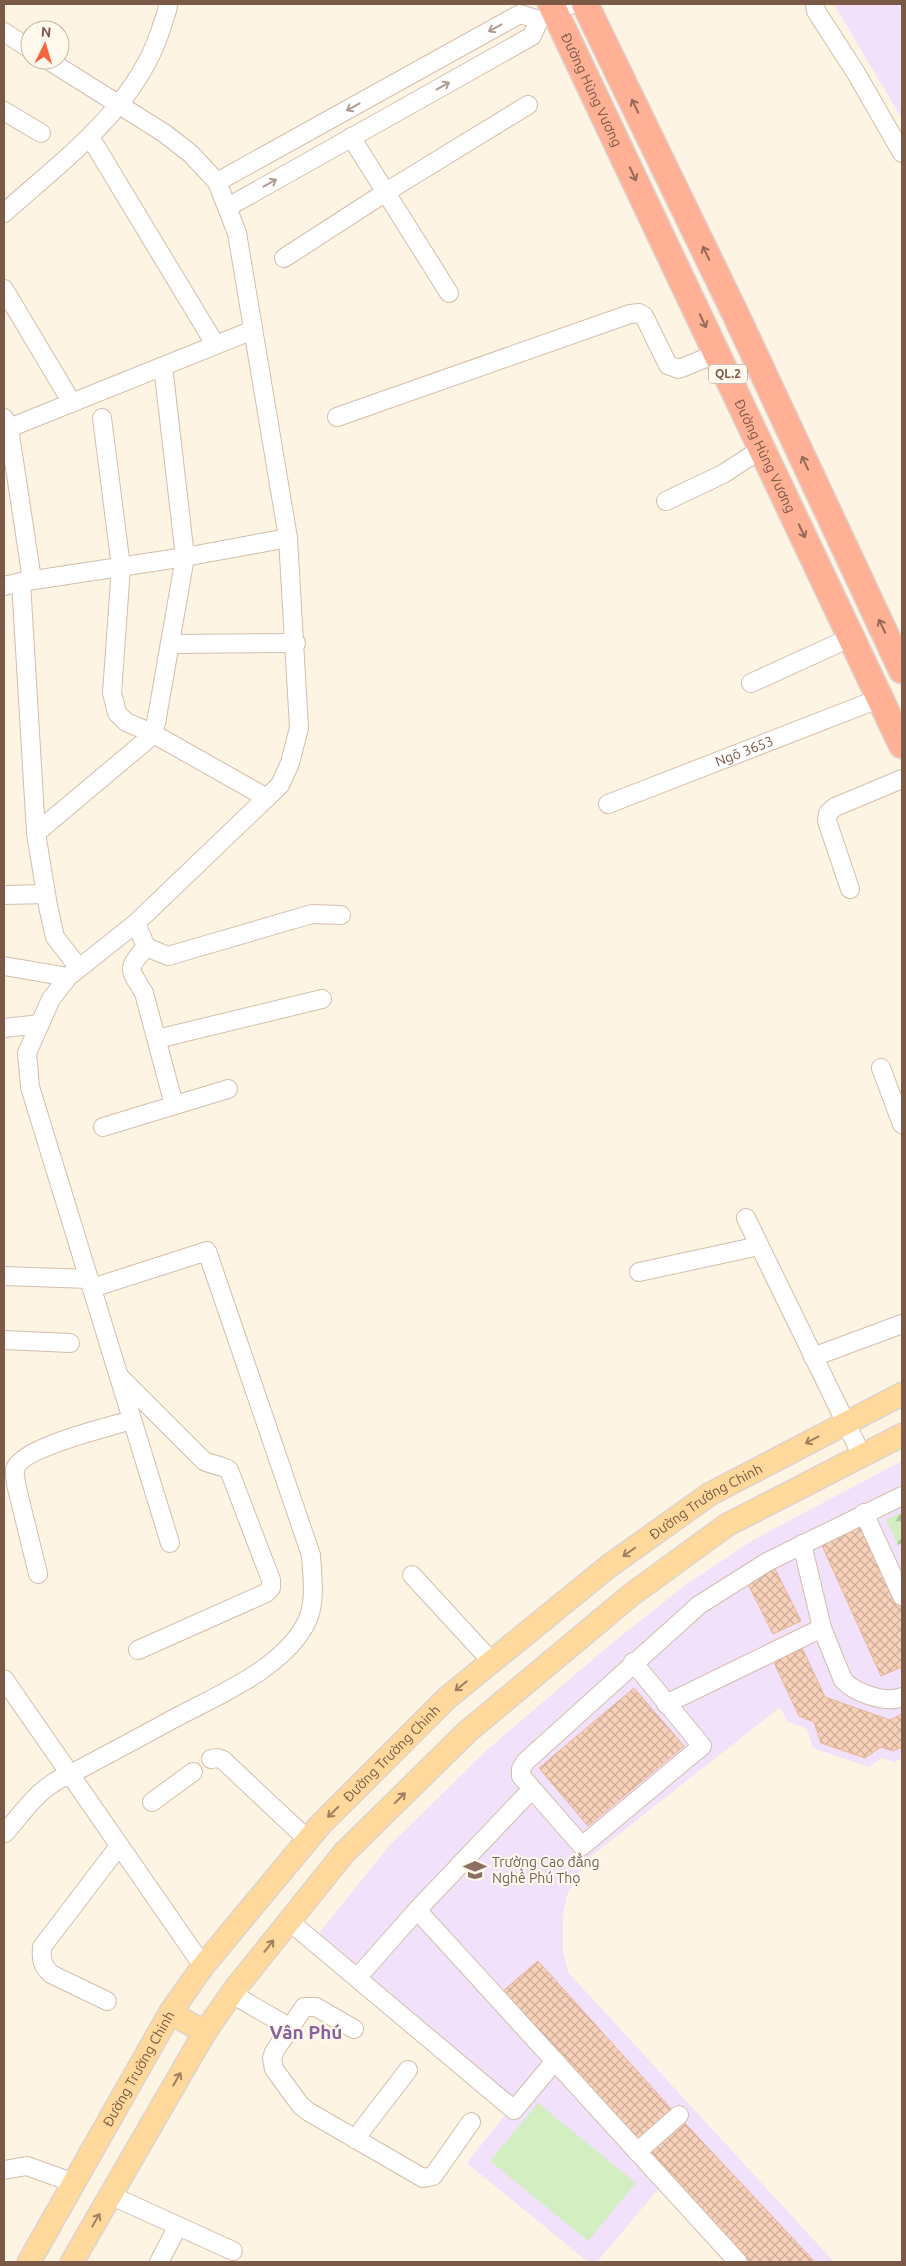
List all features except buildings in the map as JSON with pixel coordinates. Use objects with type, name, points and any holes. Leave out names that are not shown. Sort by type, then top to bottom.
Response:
[{"type":"highway","name":"QL.2","points":[[585,4],[735,313],[902,670]]},
{"type":"highway","name":"Đường Hùng Vương","points":[[554,10],[902,745]]},
{"type":"main road","name":"Đường Trường Chinh","points":[[29,2262],[170,2013],[203,1966],[307,1839],[447,1698],[609,1566],[710,1494],[902,1394]]},
{"type":"main road","points":[[72,2262],[204,2032],[344,1853],[467,1732],[632,1595],[727,1525],[902,1435]]},
{"type":"main road","points":[[170,2013],[204,2032]]},
{"type":"street","points":[[4,213],[90,137],[119,105],[146,66],[168,4]]},
{"type":"street","points":[[815,4],[816,11],[856,73],[902,153]]},
{"type":"street","points":[[217,182],[520,14],[554,10]]},
{"type":"street","points":[[228,207],[532,36],[554,10]]},
{"type":"street","points":[[4,32],[20,42]]},
{"type":"street","points":[[64,70],[164,133],[191,154],[217,182],[228,207],[236,233],[288,538],[296,643],[300,728],[290,763],[280,785],[136,923],[74,973],[51,999],[27,1053],[30,1088],[170,1542]]},
{"type":"street","points":[[400,81],[412,103]]},
{"type":"street","points":[[284,258],[528,104]]},
{"type":"street","points":[[4,111],[41,133]]},
{"type":"street","points":[[328,121],[346,140],[386,192],[449,293]]},
{"type":"street","points":[[90,137],[215,344]]},
{"type":"street","points":[[4,289],[72,403]]},
{"type":"street","points":[[337,416],[630,314],[639,313],[644,316],[668,365],[673,368],[679,369],[718,353]]},
{"type":"street","points":[[74,973],[55,937],[36,833],[26,581],[7,423],[72,403],[253,330]]},
{"type":"street","points":[[36,833],[148,739],[156,724],[185,557],[163,366]]},
{"type":"street","points":[[102,418],[121,567],[112,693],[117,712],[126,722],[152,732],[267,798]]},
{"type":"street","points":[[666,501],[731,470],[763,448]]},
{"type":"street","points":[[4,586],[185,557],[288,538]]},
{"type":"street","points":[[751,683],[852,637]]},
{"type":"street","points":[[170,644],[296,643]]},
{"type":"street","name":"Ngõ 3653","points":[[608,804],[881,698]]},
{"type":"street","points":[[850,889],[827,821],[828,813],[836,807],[902,779]]},
{"type":"street","points":[[4,896],[46,894]]},
{"type":"street","points":[[136,923],[146,947],[168,956],[312,914],[341,915]]},
{"type":"street","points":[[146,947],[132,963],[131,970],[135,981],[144,993],[174,1105]]},
{"type":"street","points":[[4,966],[74,973]]},
{"type":"street","points":[[157,1039],[322,999]]},
{"type":"street","points":[[4,1028],[40,1024]]},
{"type":"street","points":[[881,1068],[902,1124]]},
{"type":"street","points":[[103,1127],[228,1089]]},
{"type":"street","points":[[746,1218],[862,1456]]},
{"type":"street","points":[[639,1272],[759,1246]]},
{"type":"street","points":[[4,1276],[90,1284],[207,1251],[311,1555],[312,1592],[309,1616],[301,1633],[280,1656],[246,1680],[70,1775],[55,1780],[45,1787],[4,1832]]},
{"type":"street","points":[[813,1358],[902,1324]]},
{"type":"street","points":[[4,1340],[70,1343]]},
{"type":"street","points":[[118,1374],[204,1461],[213,1465],[223,1466],[229,1470],[271,1580],[271,1588],[266,1593],[138,1650]]},
{"type":"street","points":[[38,1574],[16,1484],[15,1469],[23,1458],[38,1449],[132,1420]]},
{"type":"street","points":[[633,1662],[702,1746],[582,1846],[521,1776],[521,1769],[525,1762],[633,1662],[698,1605],[767,1562],[902,1496]]},
{"type":"street","points":[[864,1513],[902,1596]]},
{"type":"street","points":[[802,1544],[822,1628],[839,1673],[848,1686],[883,1700],[893,1701],[902,1697]]},
{"type":"street","points":[[412,1575],[492,1662]]},
{"type":"street","points":[[666,1704],[822,1628]]},
{"type":"street","points":[[6,1688],[70,1775],[203,1966]]},
{"type":"street","points":[[211,1759],[223,1760],[307,1839]]},
{"type":"street","points":[[152,1802],[193,1772]]},
{"type":"street","points":[[357,1978],[417,1910],[532,1789]]},
{"type":"street","points":[[107,2001],[52,1974],[45,1969],[41,1958],[42,1947],[120,1846]]},
{"type":"street","points":[[417,1910],[738,2262]]},
{"type":"street","points":[[289,1921],[514,2110],[555,2061]]},
{"type":"street","points":[[232,1994],[289,2027]]},
{"type":"street","points":[[354,2029],[316,2007],[308,2006],[304,2007],[289,2027],[272,2058],[274,2069],[301,2106],[423,2178],[430,2178],[470,2122]]},
{"type":"street","points":[[356,2139],[408,2070]]},
{"type":"street","points":[[637,2152],[679,2115]]},
{"type":"street","points":[[4,2170],[28,2166],[74,2183]]},
{"type":"street","points":[[110,2195],[233,2251]]},
{"type":"street","points":[[159,2262],[178,2226]]},
{"type":"shaded area","points":[[834,4],[902,4],[902,119]]},
{"type":"shaded area","name":"Trường Cao đẳng Nghề Phú Thọ","points":[[902,1461],[902,1758],[894,1762],[882,1758],[869,1767],[813,1748],[807,1729],[787,1721],[780,1707],[585,1861],[567,1895],[563,1914],[563,1952],[568,1972],[834,2262],[728,2262],[659,2188],[597,2262],[588,2262],[467,2163],[506,2114],[307,1948],[389,1846],[487,1750],[611,1644],[687,1584],[753,1540]]},
{"type":"green space","points":[[902,1512],[902,1543],[898,1545],[886,1520]]},
{"type":"green space","points":[[538,2103],[636,2183],[588,2241],[490,2161]]},
{"type":"place","name":"Trường Cao đẳng Nghề Phú Thọ","points":[[475,1870]]},
{"type":"district","name":"Vân Phú","points":[[306,2032]]}]
